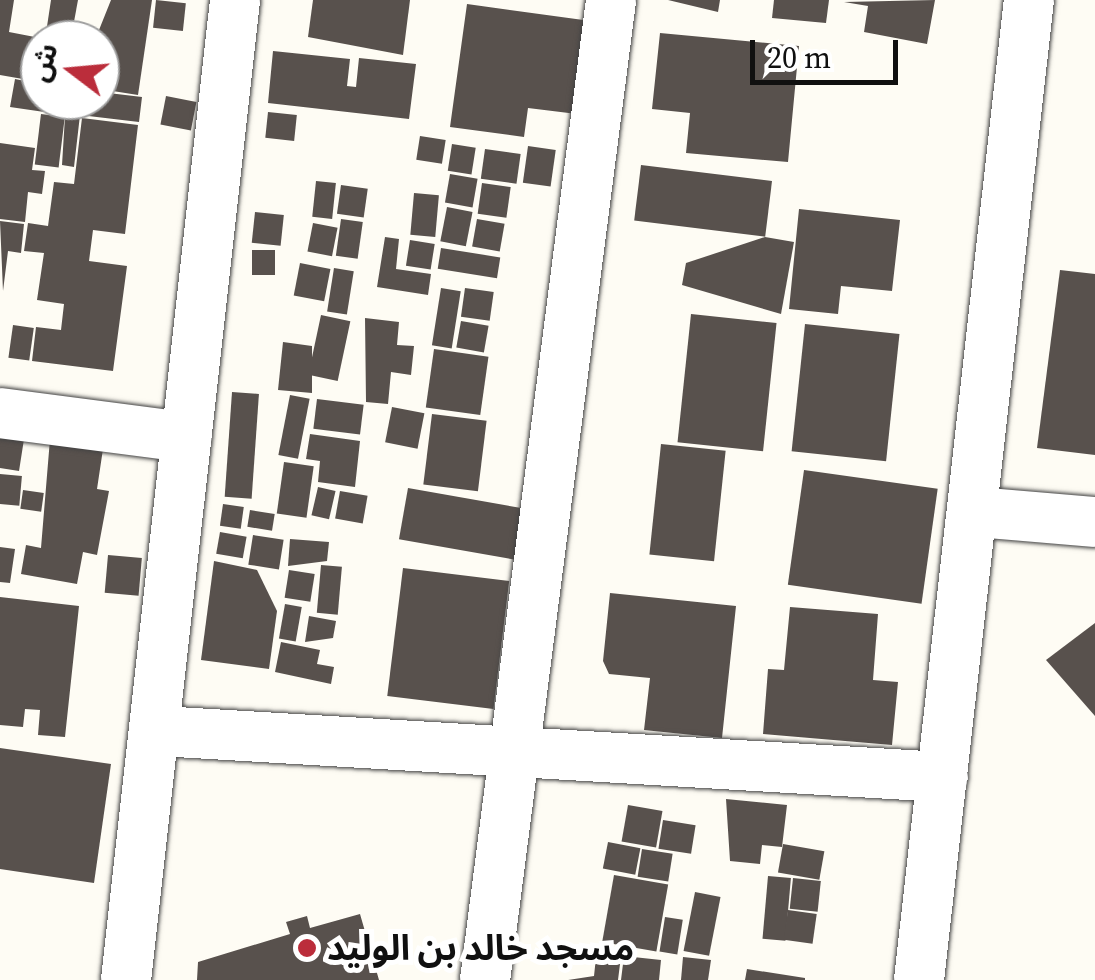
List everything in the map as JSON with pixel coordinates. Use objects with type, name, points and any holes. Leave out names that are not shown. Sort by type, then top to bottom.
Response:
[{"type":"street","points":[[126,980],[159,732],[186,437],[235,0]]},
{"type":"street","points":[[485,980],[518,753],[611,0]]},
{"type":"street","points":[[919,980],[976,512],[1030,0]]},
{"type":"street","points":[[0,413],[186,437]]},
{"type":"street","points":[[976,512],[1095,522]]},
{"type":"street","points":[[159,732],[943,777]]},
{"type":"building","points":[[0,0],[14,0],[9,32],[20,34],[20,78],[0,75]]},
{"type":"building","points":[[51,0],[78,0],[74,20],[48,20]]},
{"type":"building","points":[[111,0],[152,0],[138,95],[120,92],[120,20],[103,20]]},
{"type":"building","points":[[156,0],[186,3],[183,31],[153,28]]},
{"type":"building","points":[[313,0],[410,0],[403,55],[308,37]]},
{"type":"building","points":[[668,0],[720,0],[718,12]]},
{"type":"building","points":[[774,0],[829,0],[826,23],[772,18]]},
{"type":"building","points":[[935,0],[927,44],[864,32],[868,6],[844,2]]},
{"type":"building","points":[[467,4],[598,22],[585,115],[528,108],[524,137],[450,127]]},
{"type":"building","points":[[660,33],[799,46],[788,162],[686,153],[690,113],[652,109]]},
{"type":"building","points":[[273,51],[350,59],[347,86],[356,87],[359,58],[416,64],[409,119],[268,103]]},
{"type":"building","points":[[15,79],[20,80],[20,108],[10,107]]},
{"type":"building","points":[[120,94],[142,97],[139,122],[120,120]]},
{"type":"building","points":[[166,96],[196,102],[191,130],[160,124]]},
{"type":"building","points":[[268,112],[297,115],[294,141],[265,138]]},
{"type":"building","points":[[40,120],[64,120],[59,168],[35,165]]},
{"type":"building","points":[[65,120],[79,120],[74,167],[62,165]]},
{"type":"building","points":[[82,120],[138,125],[125,234],[93,230],[89,261],[127,266],[113,371],[32,361],[36,327],[61,330],[64,304],[37,300],[44,253],[24,251],[28,223],[48,226],[54,182],[74,184]]},
{"type":"building","points":[[420,136],[446,140],[442,164],[416,160]]},
{"type":"building","points":[[0,143],[35,148],[32,170],[45,171],[42,194],[28,192],[25,222],[0,219]]},
{"type":"building","points":[[452,144],[476,148],[471,174],[448,171]]},
{"type":"building","points":[[528,146],[556,150],[551,187],[523,183]]},
{"type":"building","points":[[485,149],[521,154],[516,184],[481,179]]},
{"type":"building","points":[[641,165],[772,181],[765,237],[634,221]]},
{"type":"building","points":[[450,174],[478,179],[473,207],[445,203]]},
{"type":"building","points":[[316,181],[336,183],[332,219],[312,217]]},
{"type":"building","points":[[482,183],[511,187],[506,218],[478,214]]},
{"type":"building","points":[[341,185],[368,189],[364,217],[337,214]]},
{"type":"building","points":[[414,193],[439,195],[435,237],[410,235]]},
{"type":"building","points":[[447,207],[473,212],[466,246],[440,241]]},
{"type":"building","points":[[799,209],[900,220],[892,291],[841,286],[838,314],[789,309]]},
{"type":"building","points":[[255,212],[284,215],[281,246],[252,243]]},
{"type":"building","points":[[341,219],[363,222],[358,259],[336,256]]},
{"type":"building","points":[[477,219],[505,224],[500,251],[472,247]]},
{"type":"building","points":[[0,221],[24,224],[21,253],[8,251],[3,291]]},
{"type":"building","points":[[313,223],[338,228],[332,256],[307,251]]},
{"type":"building","points":[[385,237],[399,239],[396,269],[431,274],[428,295],[377,287]]},
{"type":"building","points":[[765,237],[794,242],[781,314],[682,285],[686,263]]},
{"type":"building","points":[[410,240],[435,244],[431,270],[406,266]]},
{"type":"building","points":[[441,248],[500,257],[497,278],[438,269]]},
{"type":"building","points":[[252,250],[275,250],[275,275],[252,275]]},
{"type":"building","points":[[300,263],[330,269],[324,301],[294,295]]},
{"type":"building","points":[[334,268],[354,271],[347,315],[327,311]]},
{"type":"building","points":[[1060,270],[1095,274],[1095,455],[1037,448]]},
{"type":"building","points":[[441,288],[461,291],[452,348],[432,345]]},
{"type":"building","points":[[465,288],[494,292],[490,321],[461,317]]},
{"type":"building","points":[[691,314],[777,323],[763,451],[678,442]]},
{"type":"building","points":[[321,315],[350,321],[338,381],[308,375]]},
{"type":"building","points":[[365,318],[399,322],[397,345],[414,346],[411,375],[391,372],[388,404],[366,402]]},
{"type":"building","points":[[461,321],[489,326],[484,352],[456,348]]},
{"type":"building","points":[[805,324],[899,334],[886,461],[792,451]]},
{"type":"building","points":[[13,325],[34,328],[29,361],[8,358]]},
{"type":"building","points":[[283,342],[312,346],[312,393],[278,390]]},
{"type":"building","points":[[434,349],[488,357],[480,415],[426,407]]},
{"type":"building","points":[[232,392],[259,394],[252,499],[225,497]]},
{"type":"building","points":[[290,395],[310,399],[298,459],[278,455]]},
{"type":"building","points":[[317,399],[364,405],[360,435],[313,429]]},
{"type":"building","points":[[392,407],[424,413],[418,449],[385,442]]},
{"type":"building","points":[[432,414],[487,421],[478,491],[423,484]]},
{"type":"building","points":[[310,434],[360,441],[355,487],[318,482],[320,461],[306,459]]},
{"type":"building","points":[[0,436],[24,439],[19,471],[0,468]]},
{"type":"building","points":[[50,439],[103,449],[97,489],[109,491],[97,555],[83,552],[77,584],[21,574],[26,545],[41,548]]},
{"type":"building","points":[[661,444],[726,451],[714,561],[649,554]]},
{"type":"building","points":[[284,462],[314,466],[306,518],[277,513]]},
{"type":"building","points":[[804,470],[938,489],[922,604],[788,585]]},
{"type":"building","points":[[0,474],[22,476],[19,506],[0,504]]},
{"type":"building","points":[[318,487],[336,491],[329,519],[311,515]]},
{"type":"building","points":[[408,488],[545,512],[536,563],[399,539]]},
{"type":"building","points":[[23,490],[44,493],[41,512],[20,509]]},
{"type":"building","points":[[340,491],[368,496],[363,523],[335,519]]},
{"type":"building","points":[[223,504],[244,507],[241,529],[220,526]]},
{"type":"building","points":[[250,510],[275,514],[272,531],[247,527]]},
{"type":"building","points":[[220,532],[247,537],[243,558],[216,554]]},
{"type":"building","points":[[253,535],[284,540],[279,569],[248,565]]},
{"type":"building","points":[[290,539],[329,542],[327,561],[288,566]]},
{"type":"building","points":[[0,547],[15,549],[10,583],[0,582]]},
{"type":"building","points":[[108,555],[142,558],[139,596],[105,593]]},
{"type":"building","points":[[214,561],[257,570],[277,611],[269,669],[201,660]]},
{"type":"building","points":[[321,565],[342,567],[338,615],[317,613]]},
{"type":"building","points":[[403,568],[509,581],[493,709],[387,696]]},
{"type":"building","points":[[289,570],[315,574],[310,602],[285,598]]},
{"type":"building","points":[[610,593],[736,606],[722,738],[644,730],[650,678],[609,674],[603,661]]},
{"type":"building","points":[[0,597],[79,606],[65,737],[38,735],[40,710],[25,709],[23,727],[0,725]]},
{"type":"building","points":[[285,604],[302,607],[296,641],[279,638]]},
{"type":"building","points":[[790,607],[878,614],[873,680],[898,682],[892,745],[763,734],[768,669],[784,670]]},
{"type":"building","points":[[309,616],[336,621],[333,638],[305,642]]},
{"type":"building","points":[[1095,623],[1095,716],[1046,660]]},
{"type":"building","points":[[281,642],[320,650],[317,664],[334,667],[331,684],[275,672]]},
{"type":"building","points":[[0,748],[111,764],[94,883],[0,869]]},
{"type":"building","points":[[726,799],[787,805],[782,847],[762,845],[760,864],[730,861]]},
{"type":"building","points":[[628,805],[662,811],[656,848],[622,841]]},
{"type":"building","points":[[663,820],[696,825],[691,854],[658,849]]},
{"type":"building","points":[[608,842],[640,848],[635,875],[603,869]]},
{"type":"building","points":[[783,844],[824,851],[819,880],[778,873]]},
{"type":"building","points":[[642,849],[673,854],[668,882],[638,877]]},
{"type":"building","points":[[614,875],[668,885],[656,952],[602,942]]},
{"type":"building","points":[[768,876],[791,878],[785,941],[763,939]]},
{"type":"building","points":[[793,878],[821,881],[818,912],[790,909]]},
{"type":"building","points":[[695,892],[721,897],[709,956],[684,951]]},
{"type":"building","points":[[788,910],[817,914],[813,944],[784,940]]},
{"type":"building","name":"مسجد خالد بن الوليد","points":[[360,914],[379,980],[197,980],[198,962],[290,934],[286,922],[307,916],[310,928]]},
{"type":"building","points":[[665,917],[683,920],[677,954],[660,952]]},
{"type":"building","points":[[597,948],[621,956],[618,980],[568,980],[594,976]]},
{"type":"building","points":[[624,956],[661,960],[659,980],[621,980]]},
{"type":"building","points":[[683,957],[711,960],[708,980],[681,980]]},
{"type":"building","points":[[747,969],[805,978],[805,980],[745,980]]},
{"type":"place","name":"مسجد خالد بن الوليد","points":[[307,948]]}]
